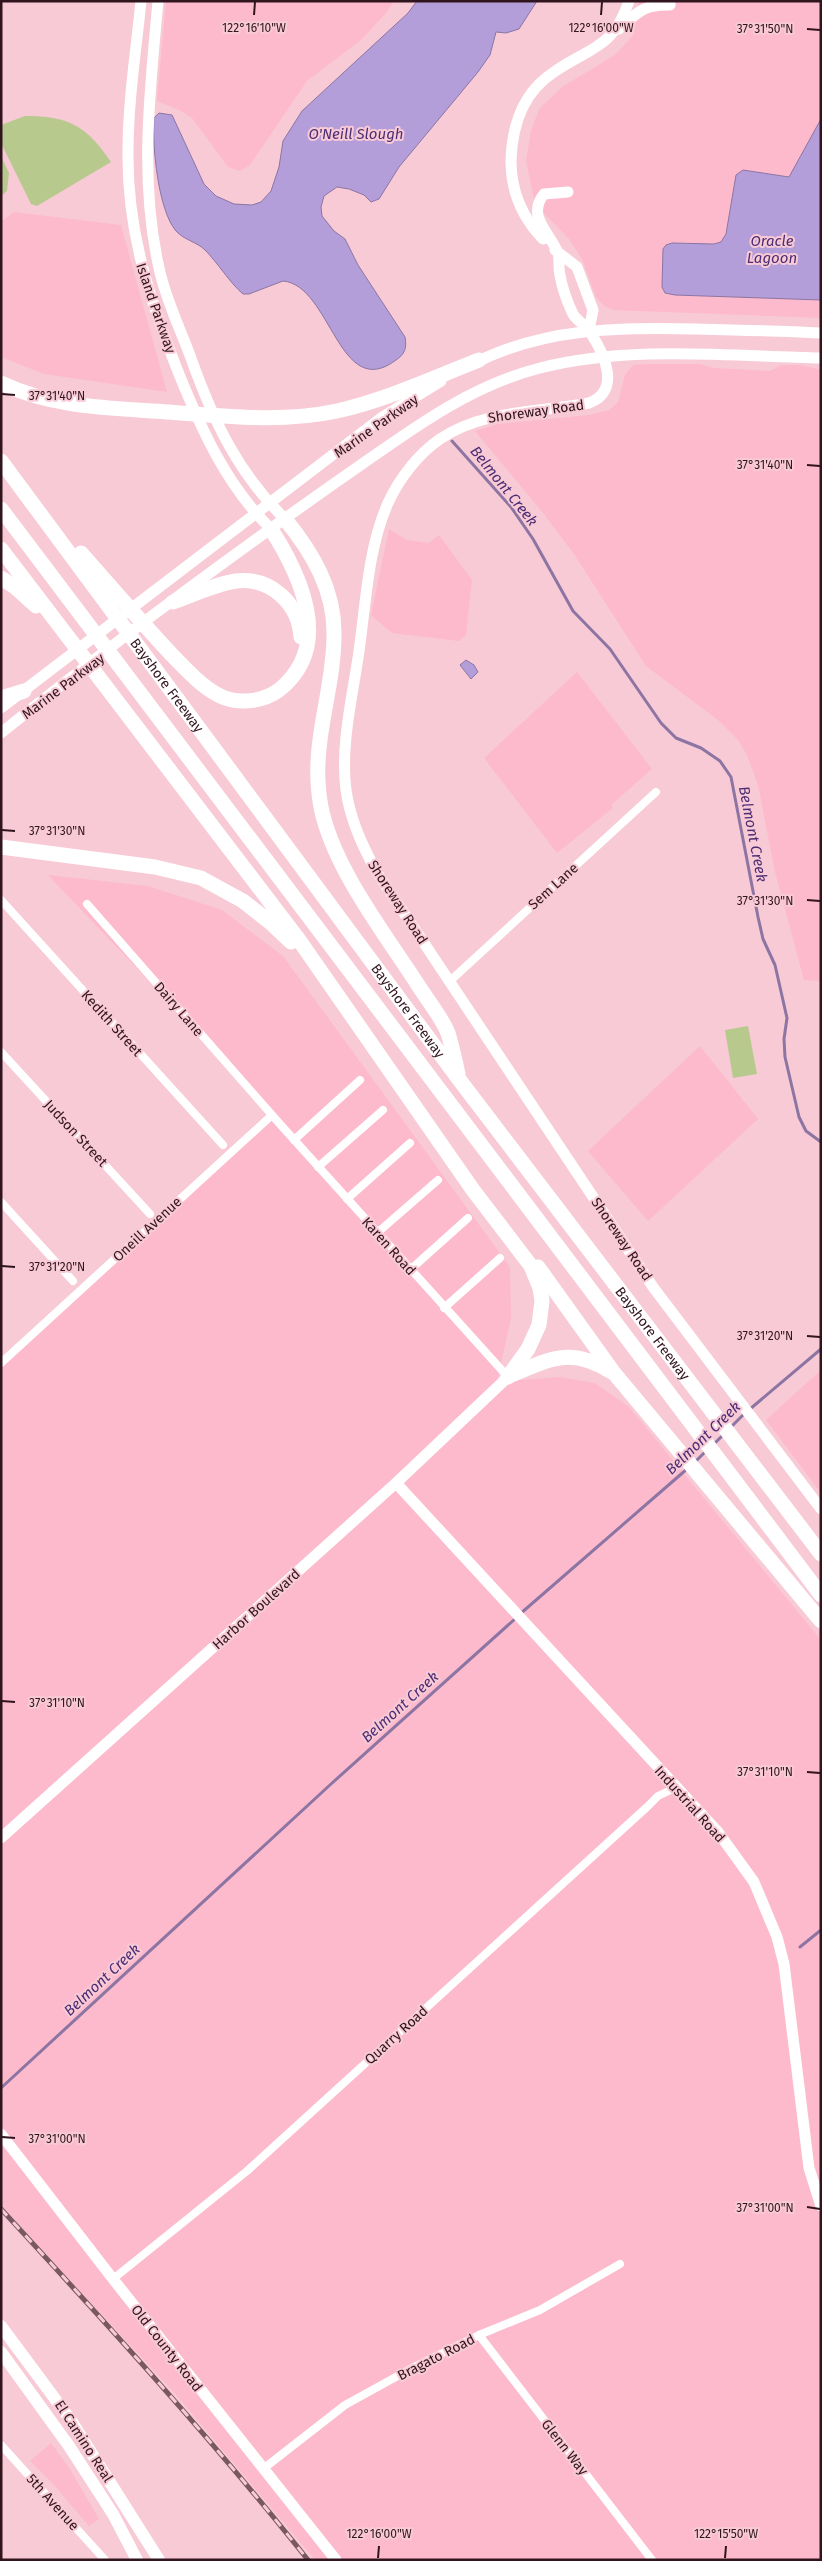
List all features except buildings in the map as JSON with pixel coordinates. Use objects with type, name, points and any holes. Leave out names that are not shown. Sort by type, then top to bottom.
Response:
[{"type":"highway","points":[[1,383],[24,394],[65,404],[229,417],[290,417],[337,411],[377,400],[479,360]]},
{"type":"highway","points":[[4,465],[186,669],[212,692],[236,701],[264,698],[287,683],[298,666],[309,634],[307,610],[294,570],[271,529]]},
{"type":"highway","name":"Bayshore Freeway","points":[[4,465],[460,1082],[821,1554]]},
{"type":"highway","name":"Bayshore Freeway","points":[[1,509],[821,1595]]},
{"type":"highway","points":[[285,519],[304,544],[322,575],[333,620],[333,648],[316,761],[318,792],[327,830],[342,865],[448,1032],[460,1082]]},
{"type":"highway","points":[[1,549],[299,940],[473,1190],[531,1266],[540,1288],[542,1301],[539,1325],[528,1349],[508,1377]]},
{"type":"highway","points":[[1,578],[21,592],[61,630]]},
{"type":"highway","points":[[168,606],[235,581],[248,581],[272,588],[290,603],[300,623],[302,649],[298,666]]},
{"type":"highway","points":[[1,698],[24,691]]},
{"type":"highway","points":[[1,847],[155,867],[201,878],[228,891],[257,910],[319,971]]},
{"type":"highway","points":[[473,1190],[511,1231],[614,1373],[821,1621]]},
{"type":"highway","points":[[508,1377],[543,1361],[562,1356],[588,1359],[614,1373]]},
{"type":"main road","name":"Island Parkway","points":[[141,1],[128,152],[134,229],[143,273],[159,322],[200,427],[227,475],[256,515],[271,529]]},
{"type":"main road","name":"Island Parkway","points":[[158,1],[146,132],[149,203],[159,270],[176,322],[221,433],[239,464],[270,504],[285,519]]},
{"type":"main road","points":[[609,38],[622,19],[629,1]]},
{"type":"main road","points":[[589,330],[593,310],[577,267],[558,253],[528,222],[512,185],[512,141],[515,123],[532,92],[544,79],[590,53],[649,5],[670,5],[670,1]]},
{"type":"main road","points":[[558,253],[540,224],[537,214],[538,206],[544,194],[568,192]]},
{"type":"main road","name":"Shoreway Road","points":[[558,253],[560,275],[572,314],[589,330],[603,357],[608,383],[603,394],[594,401],[562,408],[484,418],[464,425],[439,439],[402,478],[388,502],[379,528],[348,727],[346,789],[353,820],[368,855],[450,980],[653,1287],[821,1509]]},
{"type":"main road","name":"Marine Parkway","points":[[1,708],[381,418],[445,378],[479,360],[533,341],[589,330],[630,328],[821,333]]},
{"type":"main road","name":"Marine Parkway","points":[[1,734],[72,678],[285,519],[424,422],[471,394],[503,379],[538,368],[603,357],[718,354],[821,358]]},
{"type":"main road","name":"Harbor Boulevard","points":[[1,1838],[396,1483],[508,1377]]},
{"type":"main road","name":"Industrial Road","points":[[396,1483],[513,1609],[674,1788],[718,1832],[754,1882],[778,1937],[784,1964],[809,2168],[821,2206]]},
{"type":"main road","name":"Old County Road","points":[[1,2134],[113,2279],[336,2560]]},
{"type":"main road","name":"El Camino Real","points":[[1,2326],[70,2419],[159,2560]]},
{"type":"main road","name":"El Camino Real","points":[[1,2352],[61,2434],[113,2514],[137,2560]]},
{"type":"street","name":"Sem Lane","points":[[450,980],[656,792]]},
{"type":"street","name":"Kedith Street","points":[[1,900],[223,1145]]},
{"type":"street","name":"Dairy Lane","points":[[87,904],[272,1115]]},
{"type":"street","name":"Judson Street","points":[[1,1052],[150,1214]]},
{"type":"street","points":[[294,1140],[360,1080]]},
{"type":"street","points":[[318,1167],[383,1110]]},
{"type":"street","name":"Karen Road","points":[[272,1115],[508,1377]]},
{"type":"street","name":"Oneill Avenue","points":[[1,1363],[272,1115]]},
{"type":"street","points":[[347,1199],[410,1143]]},
{"type":"street","points":[[377,1233],[438,1180]]},
{"type":"street","points":[[1,1202],[73,1281]]},
{"type":"street","points":[[410,1270],[468,1218]]},
{"type":"street","points":[[444,1308],[500,1258]]},
{"type":"street","name":"Quarry Road","points":[[113,2279],[247,2171],[658,1796],[674,1788]]},
{"type":"street","name":"Bragato Road","points":[[263,2469],[345,2405],[414,2367],[479,2335],[540,2310],[620,2264]]},
{"type":"street","name":"Glenn Way","points":[[479,2335],[652,2560]]},
{"type":"street","name":"5th Avenue","points":[[2,2447],[105,2560]]},
{"type":"shaded area","points":[[166,1],[394,1],[387,12],[361,40],[307,81],[250,165],[240,171],[228,167],[192,118],[179,110],[157,101]]},
{"type":"shaded area","points":[[639,1],[821,1],[821,318],[613,310],[604,306],[596,297],[582,259],[569,239],[535,204],[526,161],[531,131],[539,109],[562,87],[615,55],[634,34]]},
{"type":"shaded area","points":[[14,212],[121,225],[167,392],[44,374],[1,357],[1,222]]},
{"type":"shaded area","points":[[700,364],[713,368],[770,371],[781,365],[801,365],[821,370],[821,981],[804,980],[775,872],[758,785],[747,755],[738,740],[718,720],[646,666],[574,554],[539,508],[475,431],[498,424],[589,415],[609,410],[618,402],[625,375],[633,365]]},
{"type":"shaded area","points":[[389,529],[407,540],[429,543],[439,535],[472,580],[466,635],[459,641],[392,633],[371,615]]},
{"type":"shaded area","points":[[577,672],[652,769],[611,805],[613,808],[557,853],[484,758]]},
{"type":"shaded area","points":[[48,875],[148,886],[222,910],[283,956],[510,1267],[511,1318],[497,1382],[559,1377],[595,1383],[629,1407],[821,1640],[821,2560],[315,2560],[177,2396],[1,2205],[1,1368],[271,1109]]},
{"type":"shaded area","points":[[700,1046],[758,1119],[648,1221],[588,1151]]},
{"type":"shaded area","points":[[821,1370],[821,1493],[766,1420]]},
{"type":"shaded area","points":[[51,2443],[70,2469],[99,2519],[89,2526],[53,2484],[30,2461]]},
{"type":"green space","points":[[25,116],[53,118],[75,125],[93,139],[111,162],[37,206],[31,204],[1,143],[1,125]]},
{"type":"green space","points":[[1,156],[9,173],[7,191],[1,196]]},
{"type":"green space","points":[[748,1026],[757,1074],[733,1078],[725,1030]]},
{"type":"water","name":"O'Neill Slough","points":[[417,1],[537,1],[519,29],[506,33],[496,32],[490,55],[399,167],[379,199],[371,202],[364,195],[337,187],[324,196],[321,207],[322,216],[334,231],[345,239],[358,265],[405,337],[406,344],[403,353],[396,360],[377,369],[361,366],[348,355],[313,301],[299,287],[283,281],[249,294],[243,294],[205,250],[176,231],[170,221],[161,193],[155,160],[154,118],[159,113],[172,115],[204,184],[216,196],[234,204],[252,205],[261,202],[271,191],[279,167],[283,141],[302,111],[408,13]]},
{"type":"water","name":"Oracle Lagoon","points":[[821,119],[821,300],[675,295],[665,293],[662,287],[663,249],[666,245],[672,243],[714,244],[721,242],[726,234],[736,175],[743,170],[789,177]]},
{"type":"water","points":[[466,660],[474,665],[478,672],[471,679],[460,665]]},
{"type":"waterway","name":"Belmont Creek","points":[[452,441],[511,507],[533,539],[573,611],[610,649],[661,723],[676,738],[701,748],[720,761],[731,777],[763,939],[775,965],[787,1018],[784,1039],[785,1057],[799,1117],[806,1131],[821,1142]]},
{"type":"waterway","name":"Belmont Creek","points":[[750,1409],[821,1349]]},
{"type":"waterway","name":"Belmont Creek","points":[[730,1428],[745,1413]]},
{"type":"waterway","name":"Belmont Creek","points":[[714,1444],[724,1434]]},
{"type":"waterway","name":"Belmont Creek","points":[[694,1463],[707,1450]]},
{"type":"waterway","name":"Belmont Creek","points":[[520,1614],[687,1469]]},
{"type":"waterway","name":"Belmont Creek","points":[[1,2088],[331,1784],[516,1618]]},
{"type":"waterway","points":[[800,1947],[821,1930]]},
{"type":"railway","points":[[1,2209],[119,2338],[196,2426],[308,2560]]}]
